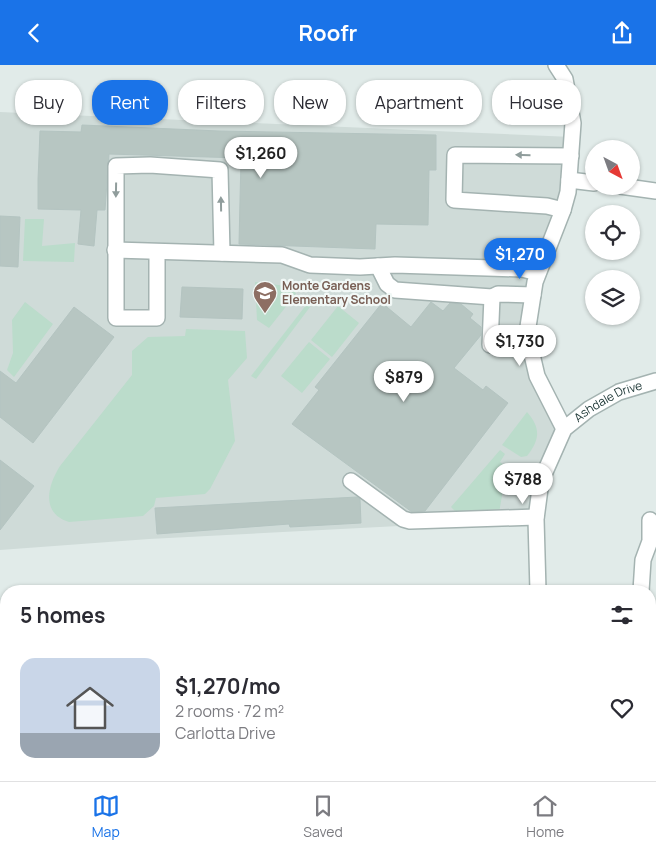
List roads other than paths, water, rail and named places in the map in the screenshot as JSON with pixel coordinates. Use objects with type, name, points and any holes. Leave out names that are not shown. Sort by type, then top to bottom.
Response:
[{"type":"street","points":[[538,585],[536,517],[541,481],[564,429],[537,376],[527,333],[538,273],[563,210],[569,180],[573,123],[564,79],[556,65]]},
{"type":"street","points":[[563,210],[547,206],[454,200],[455,155],[571,156]]},
{"type":"street","points":[[157,252],[157,318],[116,318],[116,165],[150,165],[220,171],[222,253]]},
{"type":"street","points":[[569,180],[585,182]]},
{"type":"street","points":[[640,189],[656,191]]},
{"type":"street","points":[[115,250],[282,255],[310,265],[522,269],[538,273]]},
{"type":"street","points":[[378,265],[387,284],[394,290],[492,297],[498,294],[533,295]]},
{"type":"street","points":[[490,345],[492,297]]},
{"type":"street","name":"Ashdale Drive","points":[[564,429],[589,409],[619,392],[656,381]]},
{"type":"street","points":[[351,481],[403,519],[410,521],[536,517]]},
{"type":"street","points":[[641,585],[643,560],[653,541],[650,520]]},
{"type":"place","name":"Monte Gardens Elementary School","points":[[265,314]]}]
